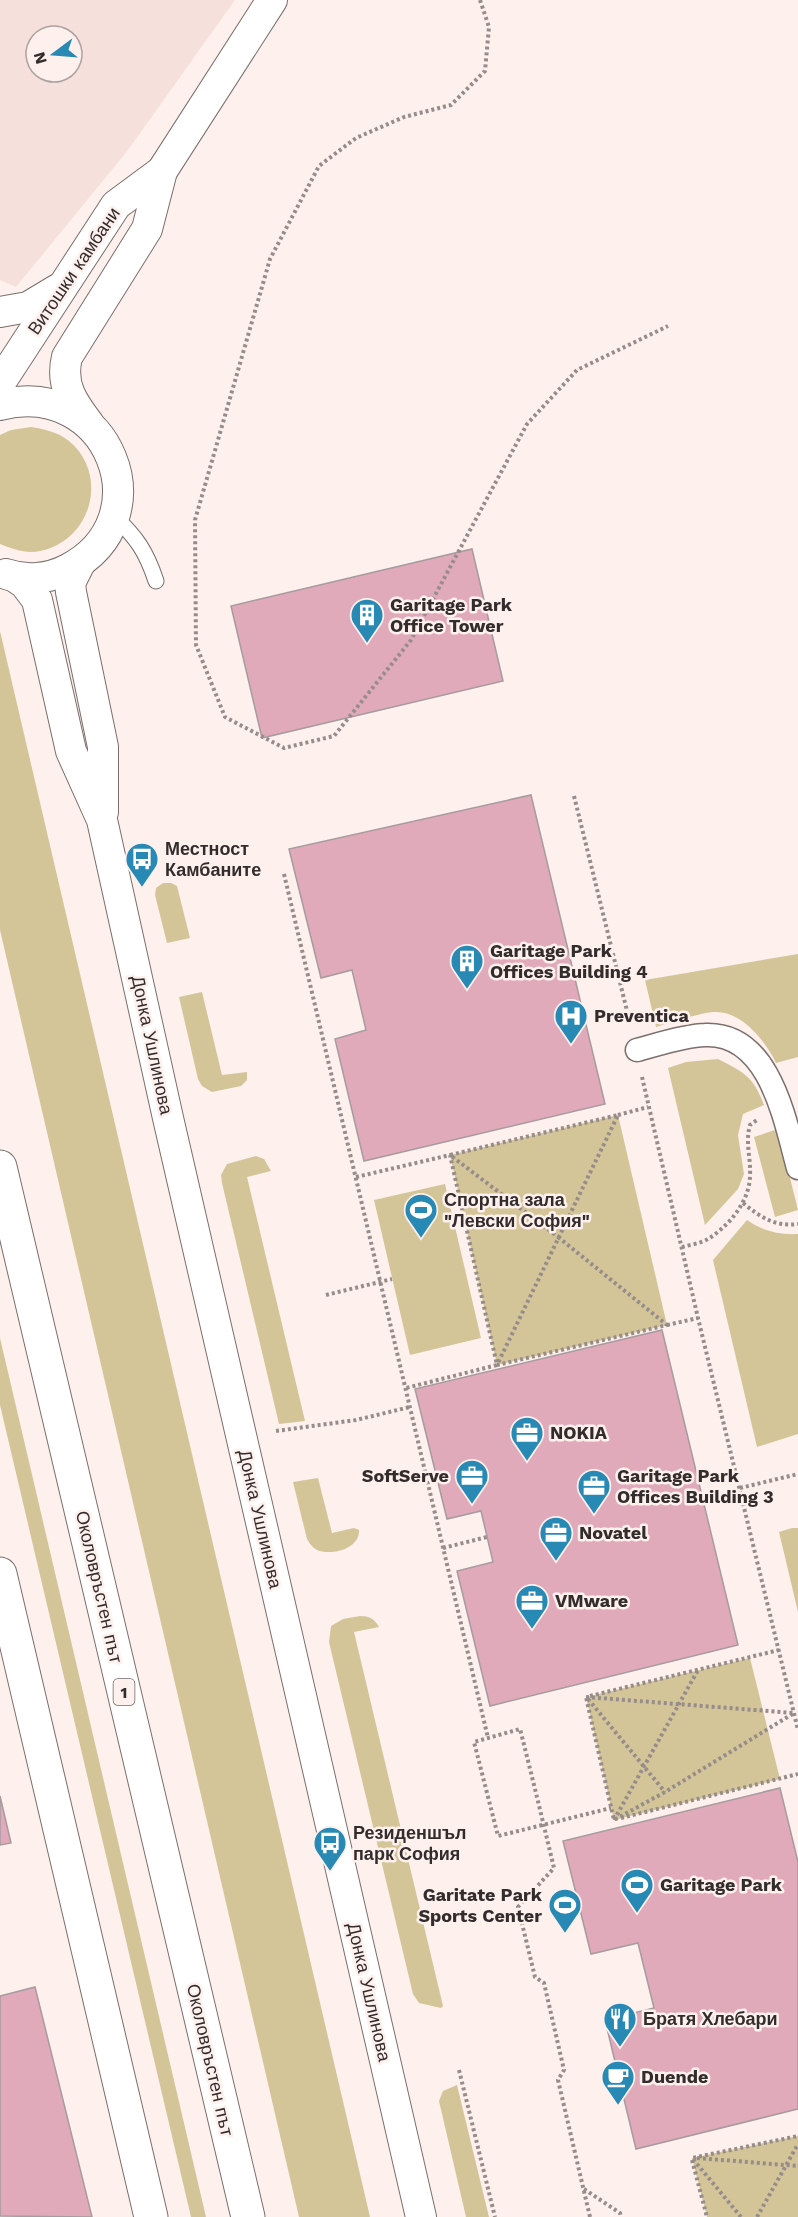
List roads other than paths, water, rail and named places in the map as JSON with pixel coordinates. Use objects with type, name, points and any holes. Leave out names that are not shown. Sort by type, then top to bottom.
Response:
[{"type":"highway","name":"Околовръстен път","points":[[0,1167],[248,2217]]},
{"type":"highway","points":[[0,1574],[151,2217]]},
{"type":"street","name":"Витошки камбани","points":[[114,516],[117,507],[118,484],[114,462],[104,441],[73,402],[67,390],[64,378],[67,357],[147,230],[162,171],[272,0]]},
{"type":"street","name":"Витошки камбани","points":[[0,383],[116,205],[162,171]]},
{"type":"street","points":[[0,312],[28,307],[65,283]]},
{"type":"street","points":[[0,405],[31,401],[49,403],[70,411],[89,424]]},
{"type":"street","points":[[8,575],[38,578],[60,573],[80,563],[97,547],[110,528],[114,516]]},
{"type":"street","name":"Донка Ушлинова","points":[[80,563],[70,583],[70,592],[104,747],[102,820]]},
{"type":"street","name":"Донка Ушлинова","points":[[8,575],[25,584],[37,600],[71,751],[102,820],[170,1128],[421,2217]]},
{"type":"street","points":[[637,1050],[705,1035],[728,1038],[744,1047],[770,1079],[783,1112],[798,1168]]},
{"type":"lane","points":[[114,516],[134,536],[150,564],[156,581]]},
{"type":"place","name":"Garitage Park Office Tower","points":[[367,644]]},
{"type":"place","name":"Местност Камбаните","points":[[142,888]]},
{"type":"place","name":"Garitage Park Offices Building 4","points":[[467,990]]},
{"type":"place","name":"Preventica","points":[[571,1045]]},
{"type":"place","name":"Спортна зала \"Левски София\"","points":[[421,1239]]},
{"type":"place","name":"NOKIA","points":[[527,1462]]},
{"type":"place","name":"SoftServe","points":[[472,1505]]},
{"type":"place","name":"Garitage Park Offices Building 3","points":[[594,1515]]},
{"type":"place","name":"Novatel","points":[[556,1562]]},
{"type":"place","name":"VMware","points":[[532,1630]]},
{"type":"place","name":"Резиденшъл парк София","points":[[330,1872]]},
{"type":"place","name":"Garitage Park","points":[[637,1914]]},
{"type":"place","name":"Garitate Park Sports Center","points":[[565,1934]]},
{"type":"place","name":"Братя Хлебари","points":[[620,2048]]},
{"type":"place","name":"Duende","points":[[618,2106]]}]
